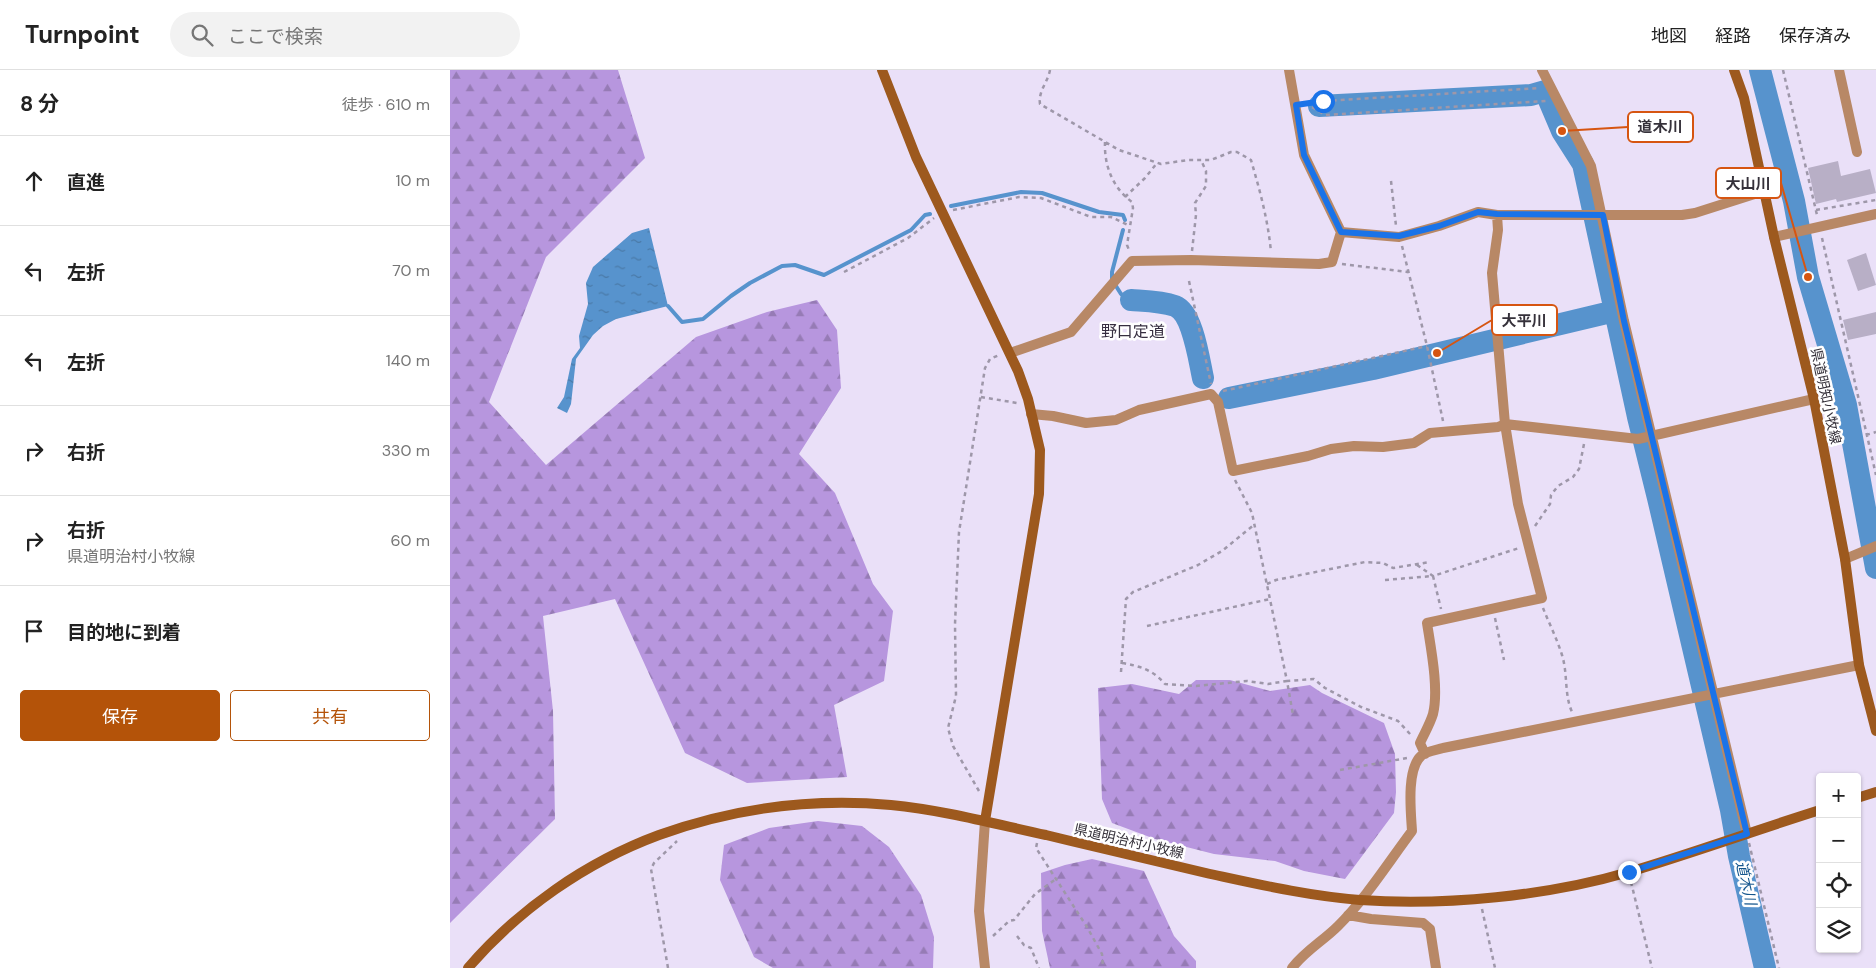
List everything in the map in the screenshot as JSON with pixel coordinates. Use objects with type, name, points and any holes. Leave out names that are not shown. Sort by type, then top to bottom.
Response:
[{"type":"main road","points":[[882,70],[916,157],[1018,371],[1028,398],[1040,450],[1039,494],[985,822]]},
{"type":"main road","name":"県道明知小牧線","points":[[1734,70],[1744,98],[1764,191],[1778,236],[1814,399],[1845,559],[1859,665],[1876,731]]},
{"type":"main road","points":[[1861,797],[1876,792]]},
{"type":"main road","name":"県道明治村小牧線","points":[[468,968],[497,937],[526,912],[579,874],[638,843],[685,826],[762,808],[818,803],[890,805],[985,822],[1274,888],[1361,900],[1430,901],[1551,890],[1629,872],[1816,811]]},
{"type":"street","points":[[1009,352],[1071,332],[1132,261],[1272,261],[1319,264],[1332,262],[1341,232],[1304,155],[1288,70]]},
{"type":"street","points":[[1542,70],[1591,166],[1650,435],[1747,834]]},
{"type":"street","points":[[1839,70],[1857,152]]},
{"type":"street","points":[[1341,232],[1399,236],[1439,226],[1478,212],[1497,214],[1603,215],[1694,213],[1764,191]]},
{"type":"street","points":[[1423,755],[1420,743],[1432,716],[1434,705],[1434,671],[1427,623],[1540,598],[1518,504],[1505,424],[1492,273],[1498,230],[1497,214]]},
{"type":"street","points":[[1778,236],[1876,214]]},
{"type":"street","points":[[1031,414],[1053,416],[1086,423],[1108,421],[1116,420],[1139,410],[1211,394],[1218,402],[1233,472],[1308,456],[1331,449],[1354,446],[1383,447],[1414,443],[1430,433],[1445,430],[1498,427],[1505,424],[1638,439],[1814,399]]},
{"type":"street","points":[[1845,559],[1876,546]]},
{"type":"street","points":[[1292,968],[1300,957],[1337,927],[1348,915],[1412,832],[1410,790],[1415,767],[1423,755],[1443,748],[1859,665]]},
{"type":"street","points":[[985,822],[979,911],[986,968]]},
{"type":"street","points":[[1348,915],[1371,919],[1423,923],[1430,929],[1436,968]]},
{"type":"path","points":[[1050,70],[1039,97],[1040,104],[1119,150],[1157,163],[1211,160],[1231,152],[1237,152],[1251,160],[1269,226],[1272,261]]},
{"type":"path","points":[[1783,70],[1816,210],[1817,226],[1876,476]]},
{"type":"path","points":[[1296,105],[1323,101],[1536,89],[1550,85]]},
{"type":"path","points":[[1307,104],[1324,115],[1546,101]]},
{"type":"path","points":[[1105,142],[1107,165],[1112,180],[1125,197],[1132,202],[1133,208],[1127,245],[1132,261]]},
{"type":"path","points":[[1191,260],[1196,214],[1195,203],[1206,186],[1206,171],[1201,160]]},
{"type":"path","points":[[1125,197],[1145,178],[1157,163]]},
{"type":"path","points":[[1391,181],[1396,228],[1428,350],[1445,430]]},
{"type":"path","points":[[844,272],[908,238],[932,219],[942,214],[1018,197],[1041,198],[1091,217],[1110,216],[1130,226]]},
{"type":"path","points":[[1816,210],[1876,200]]},
{"type":"path","points":[[1332,262],[1408,272]]},
{"type":"path","points":[[1189,281],[1210,378],[1211,394],[1427,346]]},
{"type":"path","points":[[990,794],[981,793],[968,773],[953,746],[948,728],[956,696],[955,624],[959,532],[985,368],[990,359],[1009,352]]},
{"type":"path","points":[[981,397],[1016,403],[1028,398]]},
{"type":"path","points":[[1866,435],[1876,432]]},
{"type":"path","points":[[1385,580],[1433,576],[1528,541],[1550,504],[1551,495],[1558,486],[1573,477],[1579,469],[1586,433]]},
{"type":"path","points":[[1233,472],[1235,483],[1252,513],[1255,524],[1293,715]]},
{"type":"path","points":[[1121,672],[1126,599],[1133,592],[1198,565],[1222,551],[1255,524]]},
{"type":"path","points":[[1267,584],[1276,580],[1366,562],[1383,563],[1393,568],[1430,562]]},
{"type":"path","points":[[1416,565],[1433,576],[1444,620]]},
{"type":"path","points":[[1540,598],[1562,655],[1566,674],[1568,704],[1578,722]]},
{"type":"path","points":[[1147,626],[1270,599]]},
{"type":"path","points":[[1493,609],[1504,660]]},
{"type":"path","points":[[1122,663],[1139,666],[1156,673],[1166,684],[1196,686],[1247,681],[1268,684],[1314,679],[1325,688],[1361,707],[1398,721],[1420,743]]},
{"type":"path","points":[[1340,770],[1423,755]]},
{"type":"path","points":[[668,968],[651,869],[654,863],[681,837],[685,826]]},
{"type":"path","points":[[1039,834],[1036,848],[1088,927],[1102,954],[1103,968]]},
{"type":"path","points":[[1747,834],[1779,968]]},
{"type":"path","points":[[1629,872],[1652,968]]},
{"type":"path","points":[[983,949],[994,934],[1009,921],[1014,920],[1035,894],[1056,879]]},
{"type":"path","points":[[1479,898],[1495,968]]},
{"type":"path","points":[[1017,936],[1024,945],[1031,948],[1038,968]]},
{"type":"green space","points":[[450,70],[618,70],[645,158],[546,257],[489,402],[546,465],[696,337],[767,312],[817,300],[837,330],[841,388],[799,454],[835,493],[873,584],[893,611],[884,681],[834,705],[847,777],[747,783],[685,753],[615,599],[543,616],[553,711],[555,819],[450,923]]},
{"type":"green space","points":[[1196,680],[1230,680],[1270,691],[1310,685],[1322,693],[1384,723],[1395,754],[1396,792],[1394,813],[1345,879],[1304,871],[1275,861],[1214,854],[1155,839],[1112,823],[1102,799],[1098,688],[1132,684],[1179,694]]},
{"type":"green space","points":[[818,821],[862,826],[889,847],[921,895],[934,937],[933,968],[773,968],[754,957],[720,880],[724,845],[769,828]]},
{"type":"green space","points":[[1092,859],[1144,871],[1174,936],[1196,961],[1196,968],[1050,968],[1042,931],[1041,873]]},
{"type":"water","points":[[649,228],[668,306],[616,319],[603,326],[593,335],[576,359],[571,404],[567,413],[557,408],[564,397],[572,359],[580,348],[579,336],[588,304],[586,283],[593,267],[632,233]]},
{"type":"building","points":[[1838,161],[1841,176],[1870,169],[1876,193],[1837,202],[1836,199],[1816,204],[1808,168]]},
{"type":"building","points":[[1866,253],[1876,285],[1858,291],[1847,260]]},
{"type":"building","points":[[1876,312],[1876,334],[1848,340],[1843,320]]},
{"type":"waterway","points":[[1760,70],[1794,201],[1808,277],[1846,405],[1876,568]]},
{"type":"waterway","name":"道木川","points":[[1319,106],[1531,95],[1545,91],[1562,131],[1583,164],[1638,417],[1731,810],[1739,856],[1765,968]]},
{"type":"waterway","points":[[951,206],[1021,192],[1042,193],[1099,212],[1123,215],[1125,220]]},
{"type":"waterway","points":[[668,306],[682,322],[703,319],[750,283],[782,266],[795,265],[824,275],[911,230],[925,215],[930,214]]},
{"type":"waterway","points":[[1112,280],[1112,272],[1123,230]]},
{"type":"waterway","points":[[1116,286],[1121,294],[1131,300]]},
{"type":"waterway","points":[[1131,300],[1164,303],[1181,310],[1191,327],[1203,378]]},
{"type":"waterway","points":[[1229,398],[1373,369],[1615,311]]},
{"type":"place","name":"道木川","points":[[1562,131]]},
{"type":"place","name":"大山川","points":[[1808,277]]},
{"type":"place","name":"大平川","points":[[1437,353]]},
{"type":"district","name":"野口定道","points":[[1133,331]]},
{"type":"route","points":[[1323,101],[1296,105],[1304,155],[1341,232],[1399,236],[1439,226],[1478,212],[1497,214],[1603,215],[1624,321],[1715,694],[1747,834],[1629,872]]}]
